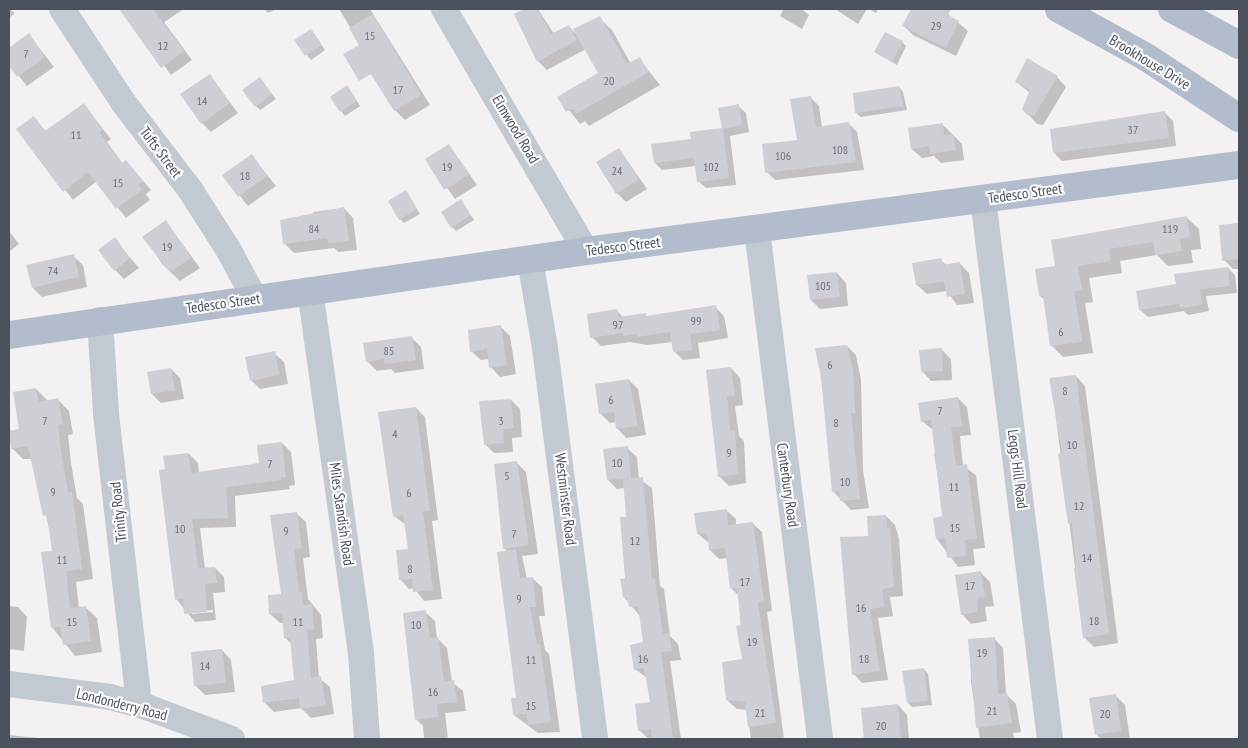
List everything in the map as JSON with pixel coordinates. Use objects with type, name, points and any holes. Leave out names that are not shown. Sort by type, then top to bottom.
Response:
[{"type":"main road","name":"Brookhouse Drive","points":[[1059,9],[1146,57],[1239,118]]},
{"type":"main road","points":[[1172,9],[1239,45]]},
{"type":"main road","name":"Tedesco Street","points":[[9,335],[100,320],[586,251],[757,230],[1239,165]]},
{"type":"street","name":"Tufts Street","points":[[62,9],[123,102],[192,191],[228,249],[255,299]]},
{"type":"street","name":"Elmwood Road","points":[[444,9],[586,251]]},
{"type":"street","name":"Leggs Hill Road","points":[[983,199],[1050,739]]},
{"type":"street","name":"Canterbury Road","points":[[757,230],[820,739]]},
{"type":"street","name":"Westminster Road","points":[[530,260],[548,366],[595,739]]},
{"type":"street","name":"Miles Standish Road","points":[[310,290],[360,644],[367,739]]},
{"type":"street","name":"Trinity Road","points":[[100,320],[106,414],[140,705]]},
{"type":"street","name":"Londonderry Road","points":[[9,684],[67,690],[140,705],[232,739]]},
{"type":"building","points":[[119,9],[153,9],[184,51],[161,68]]},
{"type":"building","points":[[524,9],[538,9],[551,34],[569,25],[577,40],[537,62],[514,14]]},
{"type":"building","points":[[911,9],[951,9],[948,15],[959,21],[946,48],[902,26]]},
{"type":"building","points":[[373,14],[421,95],[394,111],[371,74],[359,81],[343,54],[359,45],[349,28]]},
{"type":"building","points":[[600,16],[627,64],[640,57],[649,72],[576,114],[573,109],[566,112],[557,97],[598,73],[573,29]]},
{"type":"building","points":[[311,29],[322,45],[305,56],[294,40]]},
{"type":"building","points":[[885,32],[903,41],[892,62],[874,52]]},
{"type":"building","points":[[29,33],[45,57],[17,77],[9,66],[9,48]]},
{"type":"building","points":[[1027,58],[1058,76],[1034,116],[1027,115],[1022,109],[1030,90],[1015,82]]},
{"type":"building","points":[[210,74],[230,103],[201,124],[180,94]]},
{"type":"building","points":[[260,77],[272,94],[255,107],[242,90]]},
{"type":"building","points":[[347,85],[357,101],[340,112],[330,97]]},
{"type":"building","points":[[899,86],[903,106],[855,113],[853,93]]},
{"type":"building","points":[[811,96],[816,127],[849,122],[856,162],[765,173],[762,144],[797,140],[790,99]]},
{"type":"building","points":[[84,103],[103,130],[99,132],[122,163],[126,160],[143,181],[138,185],[142,190],[116,209],[88,172],[63,192],[16,129],[34,116],[45,131]]},
{"type":"building","points":[[739,104],[742,125],[723,129],[729,178],[697,182],[694,158],[654,163],[651,144],[691,139],[690,132],[722,128],[718,108]]},
{"type":"building","points":[[1165,111],[1169,138],[1053,153],[1050,129]]},
{"type":"building","points":[[943,123],[944,135],[953,134],[956,150],[930,154],[929,146],[911,149],[908,128]]},
{"type":"building","points":[[449,144],[469,175],[444,190],[425,159]]},
{"type":"building","points":[[619,148],[639,179],[616,194],[596,162]]},
{"type":"building","points":[[252,154],[267,176],[238,197],[222,175]]},
{"type":"building","points":[[406,190],[417,209],[399,220],[388,201]]},
{"type":"building","points":[[461,199],[471,215],[451,228],[441,212]]},
{"type":"building","points":[[344,207],[349,241],[328,243],[327,238],[283,244],[280,220]]},
{"type":"building","points":[[1187,216],[1190,237],[1180,239],[1182,251],[1155,255],[1153,242],[1109,249],[1111,261],[1078,266],[1082,290],[1074,291],[1082,342],[1050,346],[1043,296],[1039,296],[1035,269],[1055,266],[1051,240]]},
{"type":"building","points":[[166,220],[191,258],[170,272],[142,237]]},
{"type":"building","points":[[1239,223],[1239,259],[1222,261],[1219,225]]},
{"type":"building","points":[[115,237],[130,258],[114,271],[98,250]]},
{"type":"building","points":[[74,254],[79,277],[32,288],[26,265]]},
{"type":"building","points":[[941,258],[943,265],[960,262],[965,294],[947,297],[944,282],[916,285],[912,263]]},
{"type":"building","points":[[1228,267],[1230,286],[1200,289],[1202,305],[1180,308],[1179,304],[1139,310],[1136,291],[1176,284],[1174,274]]},
{"type":"building","points":[[837,272],[840,297],[810,300],[807,275]]},
{"type":"building","points":[[716,305],[720,330],[690,334],[692,350],[673,352],[670,332],[637,337],[637,334],[623,336],[623,333],[590,338],[587,314],[617,309],[619,317],[646,313],[646,316]]},
{"type":"building","points":[[501,325],[507,365],[489,368],[487,349],[470,352],[468,330]]},
{"type":"building","points":[[412,336],[416,360],[385,364],[384,359],[366,362],[363,343]]},
{"type":"building","points":[[847,345],[853,369],[855,413],[851,413],[860,499],[840,501],[839,491],[832,492],[821,378],[815,348]]},
{"type":"building","points":[[942,348],[943,371],[921,372],[919,350]]},
{"type":"building","points":[[275,351],[279,375],[250,381],[245,357]]},
{"type":"building","points":[[731,367],[735,396],[727,397],[730,431],[735,430],[738,474],[718,477],[706,370]]},
{"type":"building","points":[[171,368],[175,390],[151,394],[147,372]]},
{"type":"building","points":[[1076,375],[1109,634],[1083,638],[1074,568],[1076,568],[1072,523],[1068,524],[1058,454],[1062,453],[1049,378]]},
{"type":"building","points":[[629,379],[638,426],[616,429],[614,412],[599,414],[595,384]]},
{"type":"building","points":[[36,388],[39,402],[58,398],[63,424],[58,425],[61,451],[68,492],[72,492],[82,569],[66,571],[70,608],[86,606],[91,641],[63,645],[60,627],[51,628],[41,552],[52,551],[47,515],[43,516],[28,446],[11,449],[9,431],[19,429],[13,392]]},
{"type":"building","points":[[958,397],[962,426],[951,427],[956,466],[967,464],[977,539],[965,540],[966,556],[947,558],[945,538],[936,539],[933,518],[942,516],[931,420],[921,422],[918,403]]},
{"type":"building","points":[[511,399],[514,428],[503,429],[504,443],[484,445],[479,401]]},
{"type":"building","points":[[416,407],[430,511],[423,512],[433,590],[413,592],[412,579],[399,580],[396,550],[408,549],[403,515],[393,517],[378,412]]},
{"type":"building","points":[[282,442],[286,477],[281,477],[281,480],[226,487],[228,518],[192,519],[198,568],[215,567],[217,583],[205,584],[207,612],[184,614],[183,599],[175,600],[159,470],[165,469],[163,456],[189,453],[191,473],[259,463],[257,445]]},
{"type":"building","points":[[628,446],[631,478],[607,480],[603,449]]},
{"type":"building","points":[[517,461],[529,545],[503,549],[494,464]]},
{"type":"building","points":[[643,477],[652,579],[655,578],[663,634],[669,633],[672,651],[661,652],[673,739],[652,739],[651,729],[638,731],[635,704],[650,702],[644,668],[634,670],[630,645],[643,642],[638,606],[629,607],[627,597],[623,597],[620,579],[625,578],[620,517],[626,517],[623,479]]},
{"type":"building","points":[[727,509],[728,525],[753,522],[764,602],[758,603],[776,723],[748,727],[745,702],[726,700],[722,662],[742,659],[736,626],[741,625],[737,588],[730,589],[725,548],[709,550],[707,533],[697,534],[694,513]]},
{"type":"building","points":[[297,512],[302,548],[294,549],[299,592],[302,592],[303,605],[312,604],[314,629],[307,630],[311,678],[321,676],[326,705],[300,709],[299,698],[263,703],[261,686],[294,680],[290,638],[284,638],[282,613],[269,614],[268,595],[281,594],[270,515]]},
{"type":"building","points":[[886,515],[887,528],[890,528],[894,587],[882,589],[884,607],[870,609],[880,671],[852,675],[840,537],[868,536],[867,516]]},
{"type":"building","points":[[516,549],[520,578],[533,577],[536,607],[530,607],[537,644],[540,644],[551,722],[528,725],[527,714],[513,715],[511,698],[516,698],[497,552]]},
{"type":"building","points":[[981,571],[985,597],[977,598],[978,612],[961,615],[955,575]]},
{"type":"building","points":[[426,610],[430,638],[438,637],[444,681],[454,680],[457,702],[437,704],[438,717],[415,720],[403,613]]},
{"type":"building","points":[[995,637],[998,694],[1007,693],[1012,723],[976,728],[968,639]]},
{"type":"building","points":[[222,649],[226,683],[194,686],[191,652]]},
{"type":"building","points":[[924,668],[928,701],[907,703],[902,671]]},
{"type":"building","points":[[1116,694],[1121,731],[1095,735],[1089,698]]},
{"type":"building","points":[[898,704],[901,738],[864,739],[861,708]]}]
